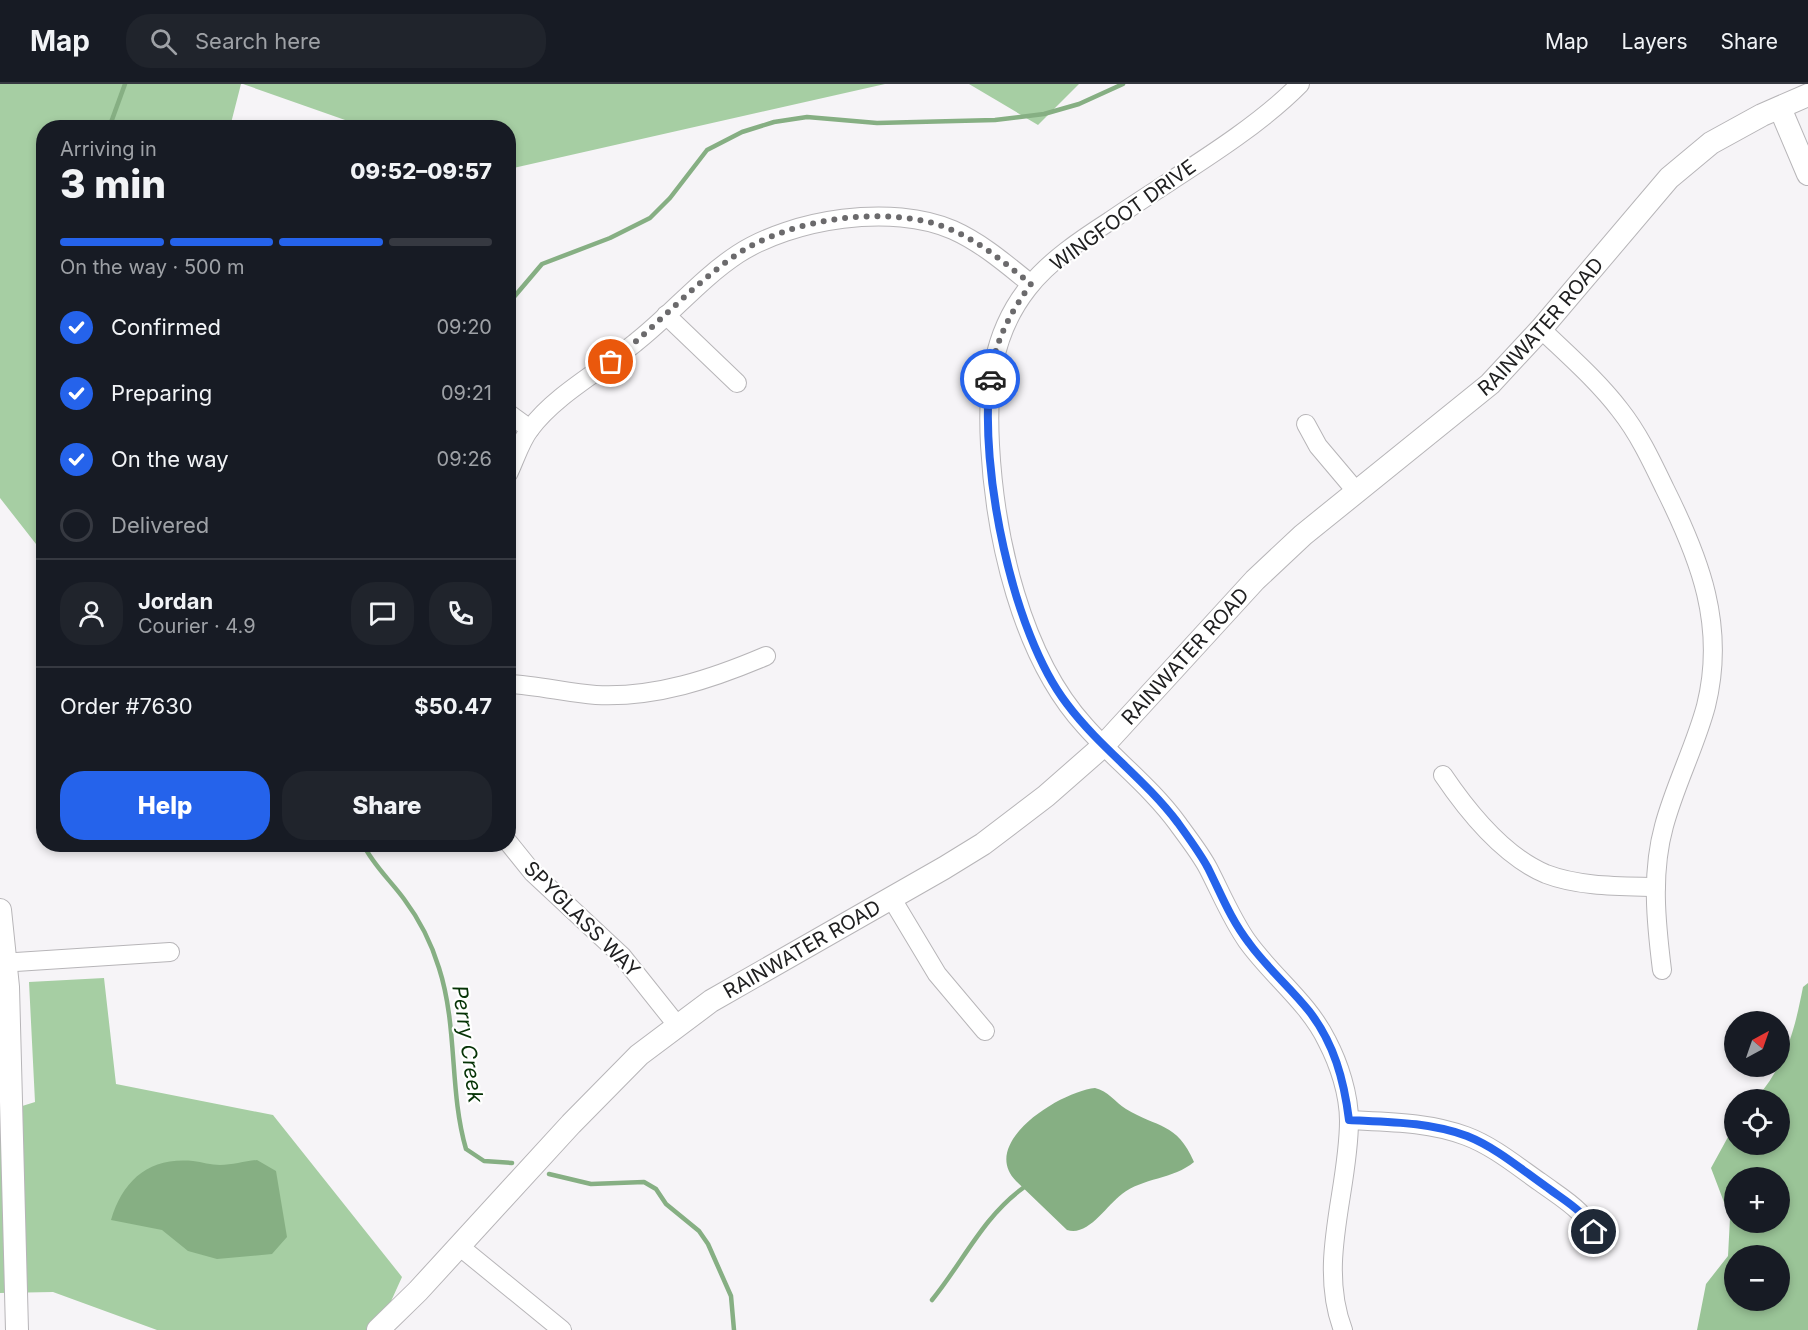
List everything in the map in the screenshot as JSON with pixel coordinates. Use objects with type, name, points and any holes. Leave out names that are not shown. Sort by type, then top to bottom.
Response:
[{"type":"street","name":"WINGFOOT DRIVE","points":[[1299,84],[1251,125],[1092,232],[1031,284],[1017,303],[998,340],[988,396],[993,490],[1009,572],[1037,651],[1052,683],[1065,702],[1104,746],[1154,793],[1178,824],[1207,867],[1222,900],[1245,939],[1319,1025],[1340,1071],[1349,1120],[1336,1219],[1333,1282],[1335,1303],[1343,1330]]},
{"type":"street","name":"RAINWATER ROAD","points":[[378,1330],[595,1098],[639,1055],[677,1025],[739,985],[892,899],[954,862],[1012,823],[1104,746],[1255,580],[1303,535],[1490,384],[1541,329],[1670,178],[1711,143],[1808,95]]},
{"type":"street","points":[[1780,108],[1808,174]]},
{"type":"street","points":[[516,458],[530,429],[564,396],[635,344],[712,273],[767,237],[804,225],[840,219],[885,217],[922,221],[950,229],[976,242],[1031,284]]},
{"type":"street","points":[[666,315],[737,383]]},
{"type":"street","points":[[1541,329],[1603,389],[1622,412],[1651,459],[1684,526],[1697,556],[1705,583],[1714,643],[1707,704],[1663,829],[1656,870],[1655,904],[1662,970]]},
{"type":"street","points":[[516,418],[530,429]]},
{"type":"street","points":[[1306,424],[1318,446],[1356,491]]},
{"type":"street","points":[[516,685],[555,692],[628,695],[697,682],[766,656]]},
{"type":"street","points":[[1443,775],[1459,799],[1496,838],[1518,858],[1545,873],[1569,880],[1656,887]]},
{"type":"street","name":"SPYGLASS WAY","points":[[516,852],[539,880],[605,937],[644,981],[677,1025]]},
{"type":"street","points":[[892,899],[937,974],[985,1031]]},
{"type":"street","points":[[0,910],[17,1330]]},
{"type":"street","points":[[3,963],[170,952]]},
{"type":"street","points":[[1349,1120],[1428,1126],[1467,1137],[1482,1144],[1582,1214],[1589,1220],[1599,1243]]},
{"type":"street","points":[[459,1246],[562,1330]]},
{"type":"shaded area","points":[[0,84],[241,84],[232,120],[36,120],[36,544],[0,498]]},
{"type":"shaded area","points":[[243,84],[885,84],[516,167],[516,120],[345,120]]},
{"type":"shaded area","points":[[969,84],[1079,84],[1038,125]]},
{"type":"shaded area","points":[[104,978],[116,1084],[273,1115],[402,1277],[378,1330],[157,1330],[53,1292],[0,1293],[0,1113],[35,1102],[29,982]]},
{"type":"shaded area","points":[[1808,983],[1808,1330],[1697,1330],[1706,1284],[1724,1261],[1724,1311],[1790,1311],[1790,1245],[1729,1245],[1729,1233],[1790,1233],[1790,1167],[1724,1167],[1724,1202],[1711,1168],[1724,1144],[1724,1155],[1790,1155],[1790,1089],[1764,1089],[1772,1077],[1790,1077],[1790,1038],[1803,987]]},
{"type":"shaded area","points":[[1095,1088],[1108,1094],[1126,1109],[1173,1133],[1181,1140],[1194,1162],[1177,1172],[1130,1189],[1089,1225],[1075,1231],[1067,1230],[1016,1181],[1007,1166],[1008,1150],[1016,1135],[1045,1108],[1063,1098]]},
{"type":"shaded area","points":[[257,1160],[276,1171],[287,1237],[272,1254],[217,1259],[188,1251],[162,1230],[111,1220],[123,1193],[140,1174],[151,1167],[177,1161],[220,1165]]},
{"type":"waterway","name":"Perry Creek","points":[[112,120],[125,84]]},
{"type":"waterway","points":[[516,295],[542,264],[610,238],[650,218],[670,198],[707,150],[742,132],[774,122],[807,117],[877,123],[995,120],[1044,114],[1079,104],[1123,84]]},
{"type":"waterway","name":"Perry Creek","points":[[368,852],[415,915],[436,959],[449,1013],[457,1105],[466,1149],[484,1161],[512,1163]]},
{"type":"waterway","name":"Perry Creek","points":[[549,1174],[591,1184],[644,1182],[656,1189],[666,1204],[699,1231],[708,1244],[731,1296],[734,1330]]},
{"type":"waterway","points":[[932,1300],[996,1212],[1023,1188]]},
{"type":"way so far","points":[[611,362],[650,331],[712,273],[737,254],[767,237],[804,225],[840,219],[885,217],[922,221],[950,229],[976,242],[1004,261],[1031,284],[1017,303],[998,340],[990,379]]},
{"type":"route","points":[[990,379],[988,396],[993,490],[1001,534],[1009,572],[1037,651],[1052,683],[1083,725],[1154,793],[1207,867],[1222,900],[1245,939],[1319,1025],[1340,1071],[1349,1120],[1428,1126],[1467,1137],[1490,1148],[1574,1207],[1589,1220],[1594,1232]]}]
